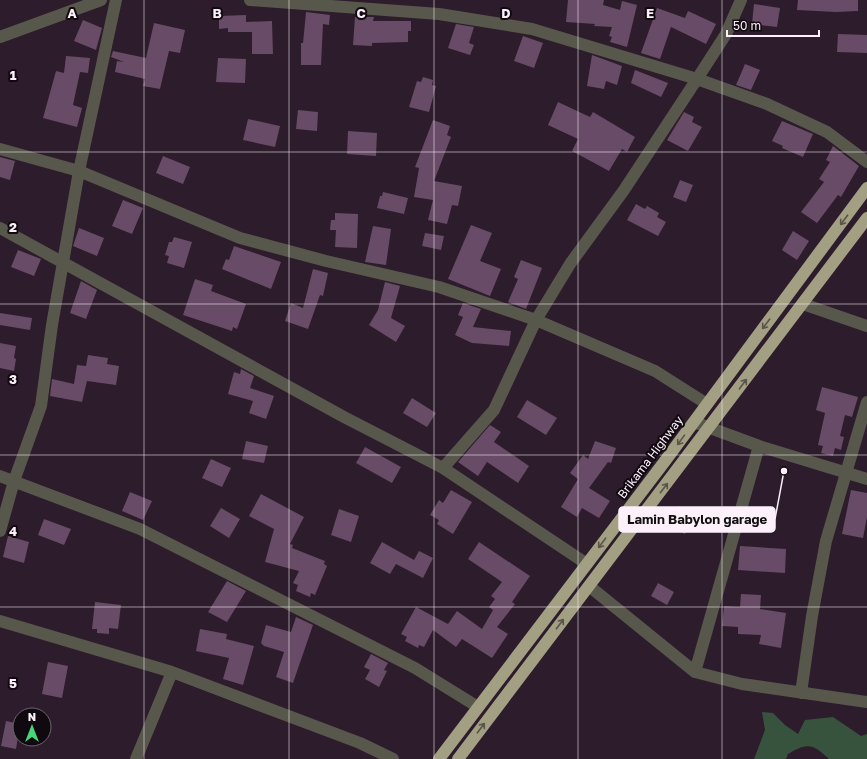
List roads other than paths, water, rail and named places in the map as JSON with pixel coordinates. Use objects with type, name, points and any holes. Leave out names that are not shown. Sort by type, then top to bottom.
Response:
[{"type":"highway","name":"Brikama Highway","points":[[439,759],[665,461],[867,188]]},
{"type":"highway","points":[[458,759],[678,470],[867,218]]},
{"type":"highway","points":[[665,461],[678,470]]},
{"type":"street","points":[[0,37],[70,5],[101,0]]},
{"type":"street","points":[[0,531],[14,481],[41,406],[52,325],[79,171],[116,0]]},
{"type":"street","points":[[250,0],[439,14],[532,29],[697,79],[767,104],[827,132],[867,162]]},
{"type":"street","points":[[443,468],[494,410],[536,320],[570,264],[624,190],[726,34],[741,0]]},
{"type":"street","points":[[0,148],[79,171],[240,238],[326,261],[440,287],[536,320],[654,371],[707,404]]},
{"type":"street","points":[[0,228],[344,417],[443,468],[587,564]]},
{"type":"street","points":[[803,304],[867,326]]},
{"type":"street","points":[[801,693],[812,616],[826,541],[867,402]]},
{"type":"street","points":[[694,422],[759,446],[867,479]]},
{"type":"street","points":[[695,672],[759,446]]},
{"type":"street","points":[[0,476],[140,529],[415,668],[478,707]]},
{"type":"street","points":[[589,586],[695,672],[742,684],[867,702]]},
{"type":"street","points":[[0,621],[172,672],[360,743],[393,759]]},
{"type":"street","points":[[136,759],[172,672]]},
{"type":"place","name":"Lamin Babylon garage","points":[[784,471]]}]
